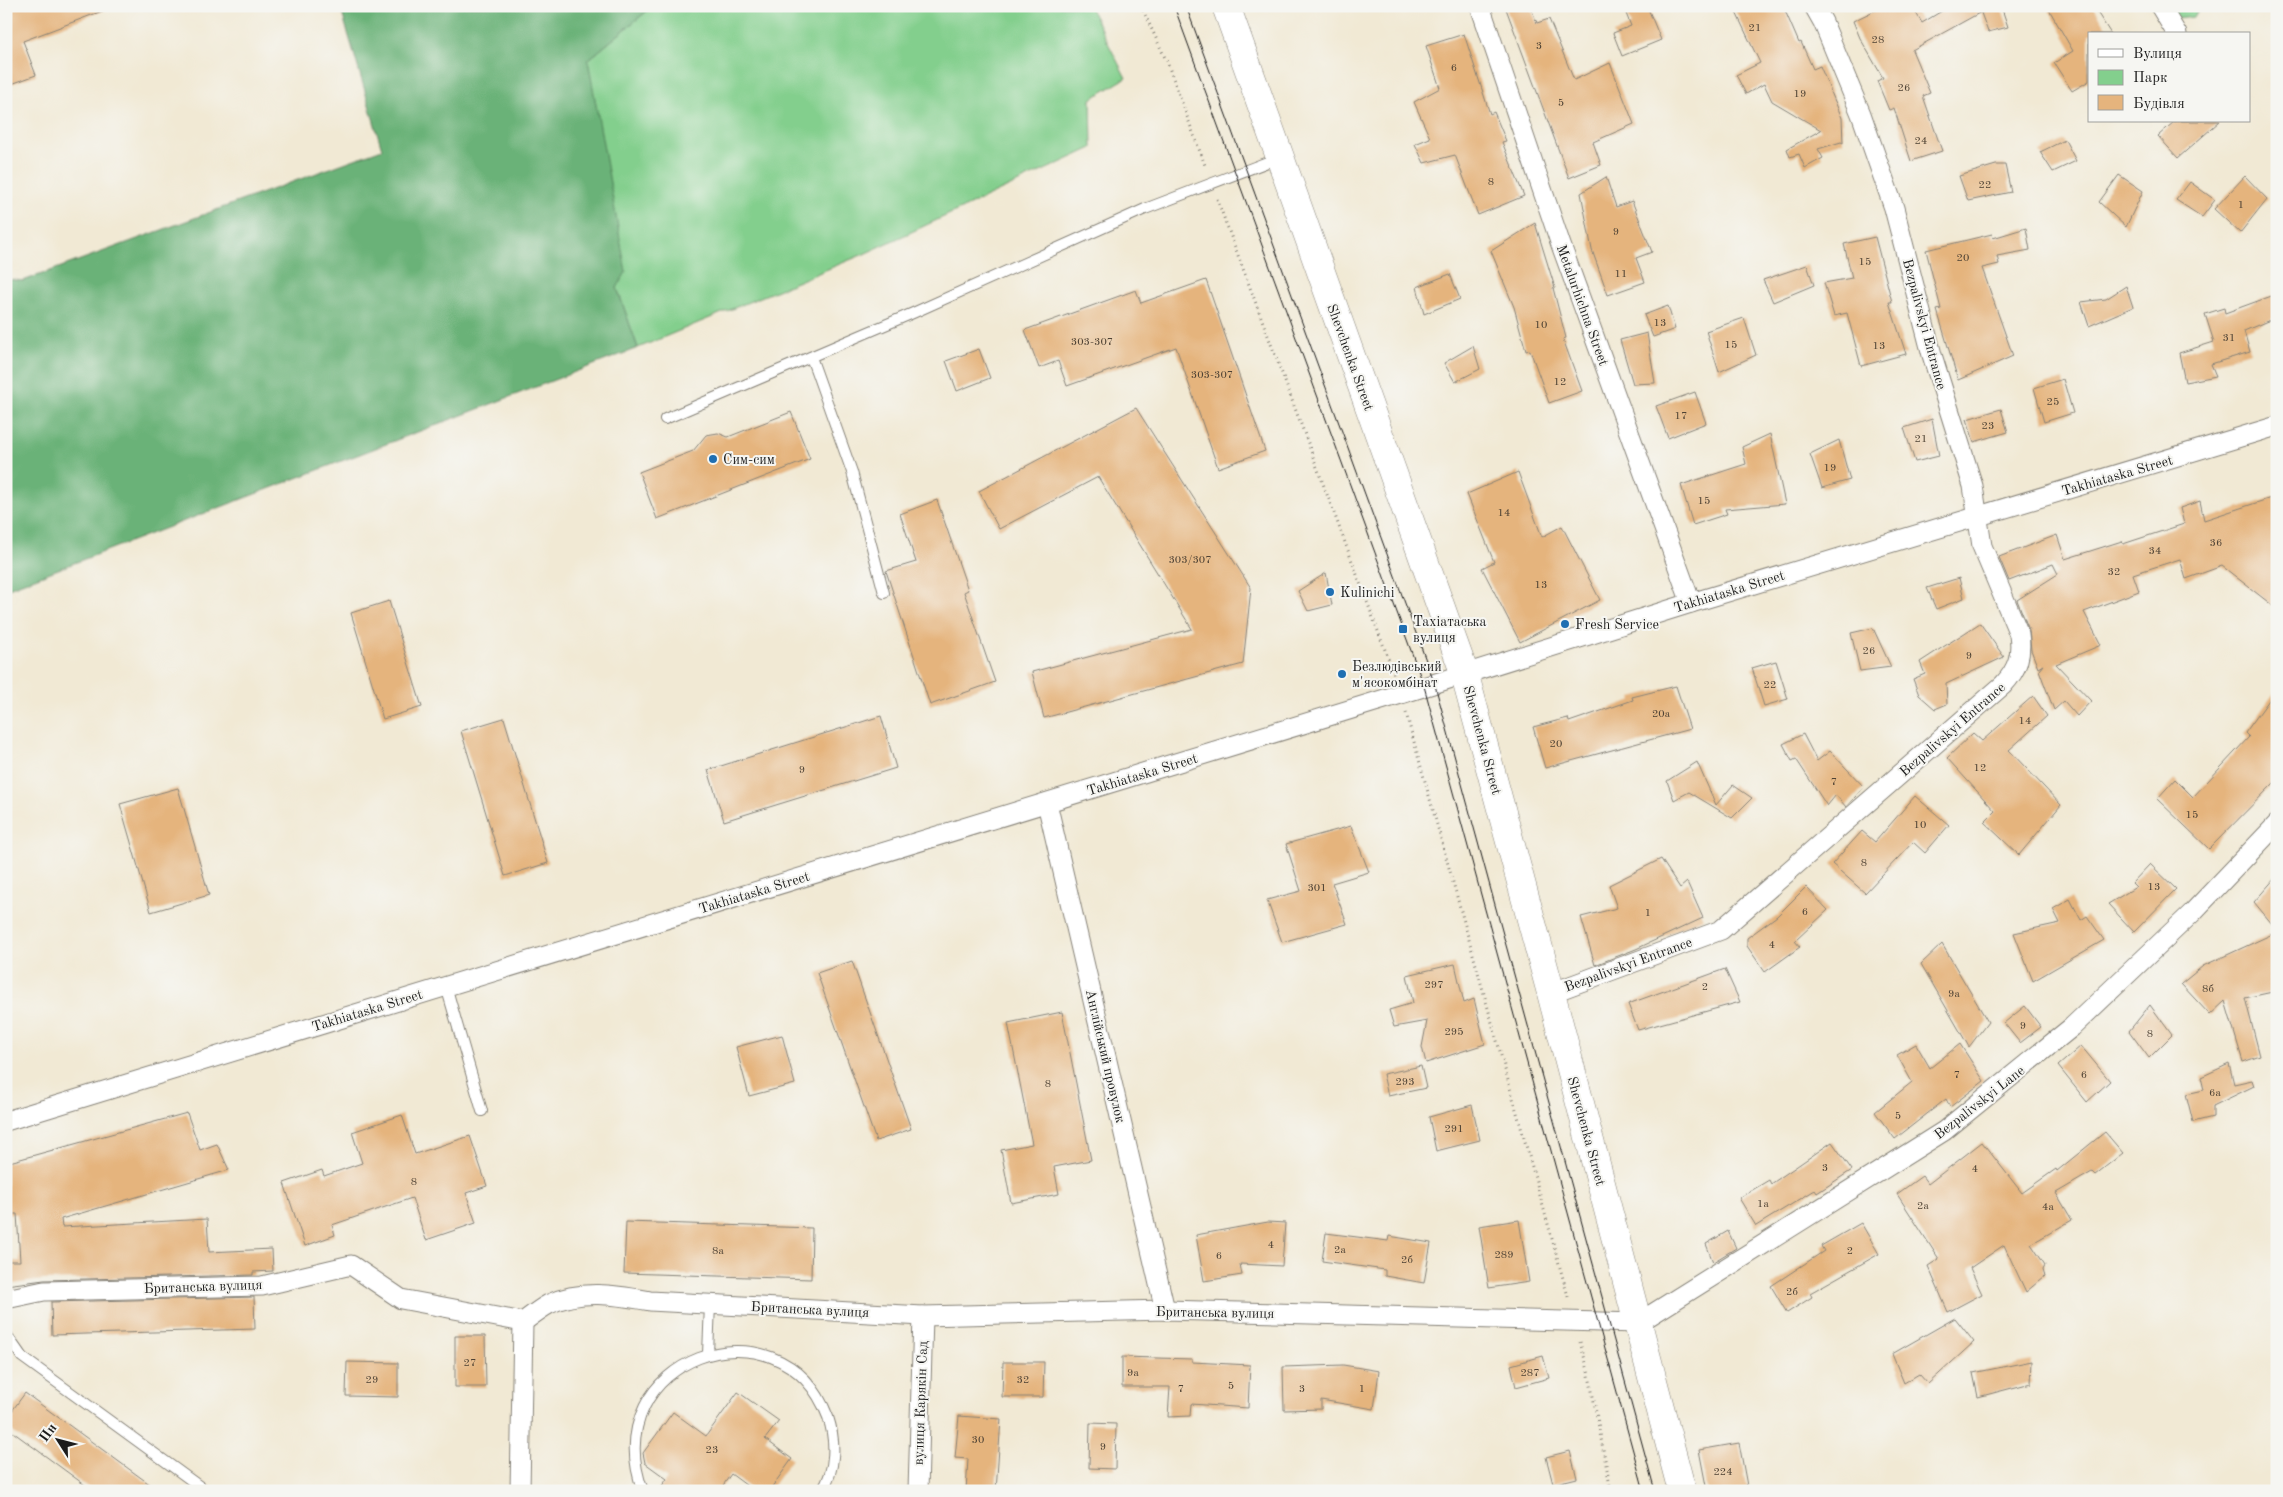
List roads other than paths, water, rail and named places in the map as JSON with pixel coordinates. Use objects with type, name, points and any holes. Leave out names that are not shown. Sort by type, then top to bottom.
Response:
[{"type":"main road","name":"Shevchenka Street","points":[[1226,6],[1464,672],[1551,993],[1682,1491]]},
{"type":"street","name":"Metalurhichna Street","points":[[1480,6],[1562,245],[1691,603]]},
{"type":"street","name":"Bezpalivskyi Entrance","points":[[1551,993],[1721,930],[2013,675],[2020,655],[2020,634],[1982,546],[1973,486],[1932,354],[1894,208],[1861,114],[1823,22],[1814,6]]},
{"type":"street","points":[[2160,6],[2176,32]]},
{"type":"street","name":"Takhiataska Street","points":[[6,1121],[1401,694],[1464,672],[2277,426]]},
{"type":"street","name":"Англійський провулок","points":[[1047,803],[1165,1310]]},
{"type":"street","name":"Bezpalivskyi Lane","points":[[1638,1323],[1944,1131],[2072,1027],[2192,913],[2277,824]]},
{"type":"street","name":"Британська вулиця","points":[[6,1299],[44,1291],[262,1286],[351,1265],[401,1299],[523,1322],[548,1304],[577,1295],[608,1294],[650,1301],[923,1316],[1165,1310],[1575,1323],[1638,1323]]},
{"type":"street","name":"вулиця Карякін Сад","points":[[918,1491],[923,1316]]},
{"type":"street","points":[[520,1491],[523,1322]]},
{"type":"lane","points":[[665,419],[811,357],[1145,209],[1280,158]]},
{"type":"lane","points":[[811,357],[852,472],[884,593]]},
{"type":"lane","points":[[446,986],[482,1111]]},
{"type":"lane","points":[[708,1354],[710,1304]]},
{"type":"lane","points":[[6,1334],[22,1357],[206,1491]]},
{"type":"lane","points":[[643,1491],[635,1457],[635,1438],[639,1418],[648,1401],[659,1385],[673,1371],[690,1361],[708,1354],[727,1351],[747,1351],[784,1363],[800,1375],[813,1389],[823,1406],[830,1424],[833,1443],[833,1463],[828,1482],[822,1491]]},
{"type":"tram line","points":[[1174,6],[1424,686],[1644,1491]]},
{"type":"tram line","points":[[1186,6],[1435,685],[1655,1491]]},
{"type":"place","name":"Сим-сим","points":[[713,459]]},
{"type":"place","name":"Kulinichi","points":[[1330,592]]},
{"type":"place","name":"Fresh Service","points":[[1565,624]]},
{"type":"place","name":"Тахіатаська вулиця","points":[[1403,629]]},
{"type":"place","name":"Безлюдівський м'ясокомбінат","points":[[1342,674]]}]
